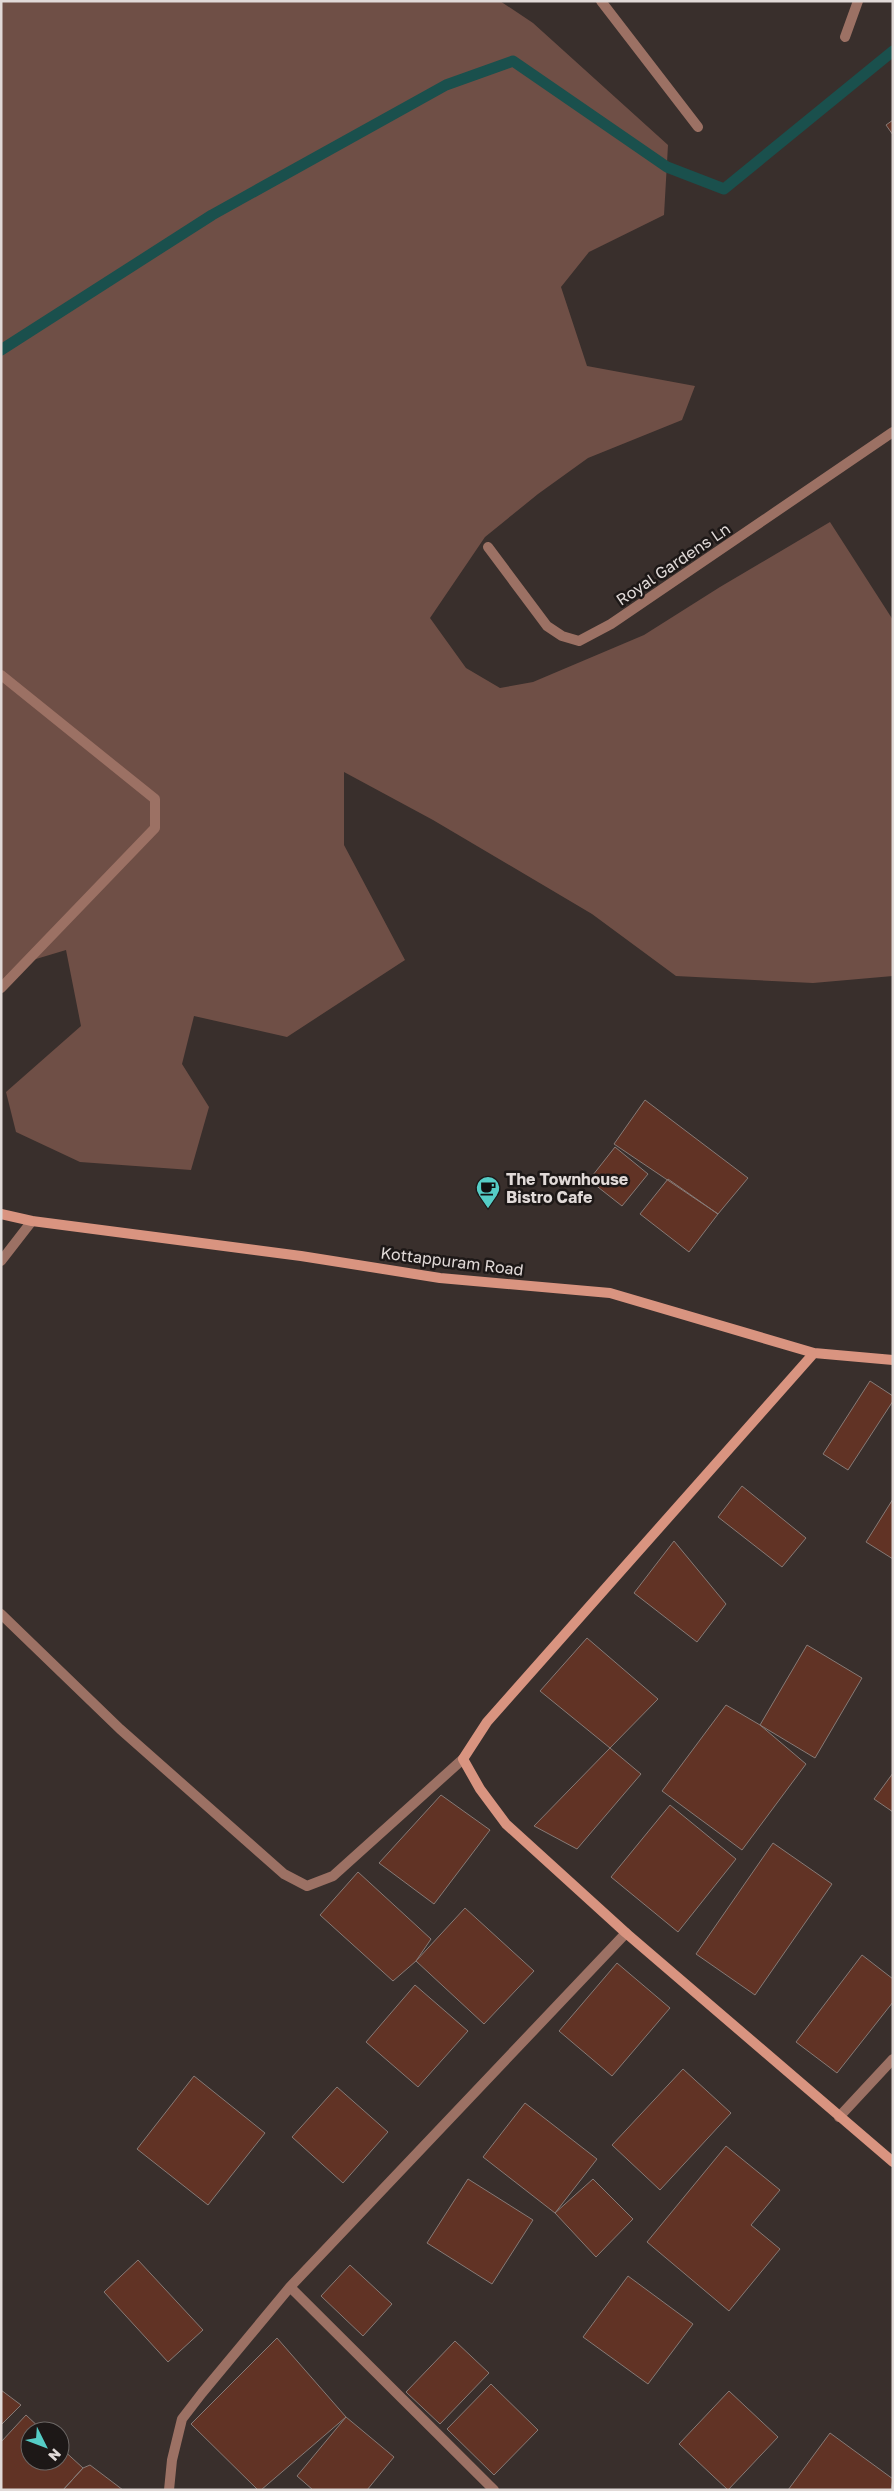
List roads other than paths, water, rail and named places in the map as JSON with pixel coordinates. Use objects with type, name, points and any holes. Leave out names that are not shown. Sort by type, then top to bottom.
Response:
[{"type":"street","points":[[601,1],[698,127]]},
{"type":"street","points":[[845,36],[858,1]]},
{"type":"street","name":"Royal Gardens Ln","points":[[488,547],[547,626],[562,636],[579,641],[611,624],[893,432]]},
{"type":"street","points":[[1,675],[155,798],[155,828],[1,988]]},
{"type":"street","name":"Kottappuram Road","points":[[1,1214],[32,1221],[301,1256],[440,1278],[610,1293],[814,1353],[893,1360]]},
{"type":"street","points":[[1,1261],[32,1221]]},
{"type":"street","points":[[1,1614],[120,1729],[284,1874],[307,1886],[333,1876],[463,1759],[487,1722],[814,1353]]},
{"type":"street","points":[[463,1759],[480,1789],[506,1824],[626,1933],[838,2117],[893,2162]]},
{"type":"street","points":[[169,2490],[172,2460],[182,2419],[290,2287],[626,1933]]},
{"type":"street","points":[[838,2117],[893,2059]]},
{"type":"street","points":[[290,2287],[494,2490]]},
{"type":"waterway","points":[[1,350],[212,215],[446,85],[513,61],[667,167],[724,189],[893,51]]},
{"type":"place","name":"The Townhouse Bistro Cafe","points":[[488,1209]]}]
